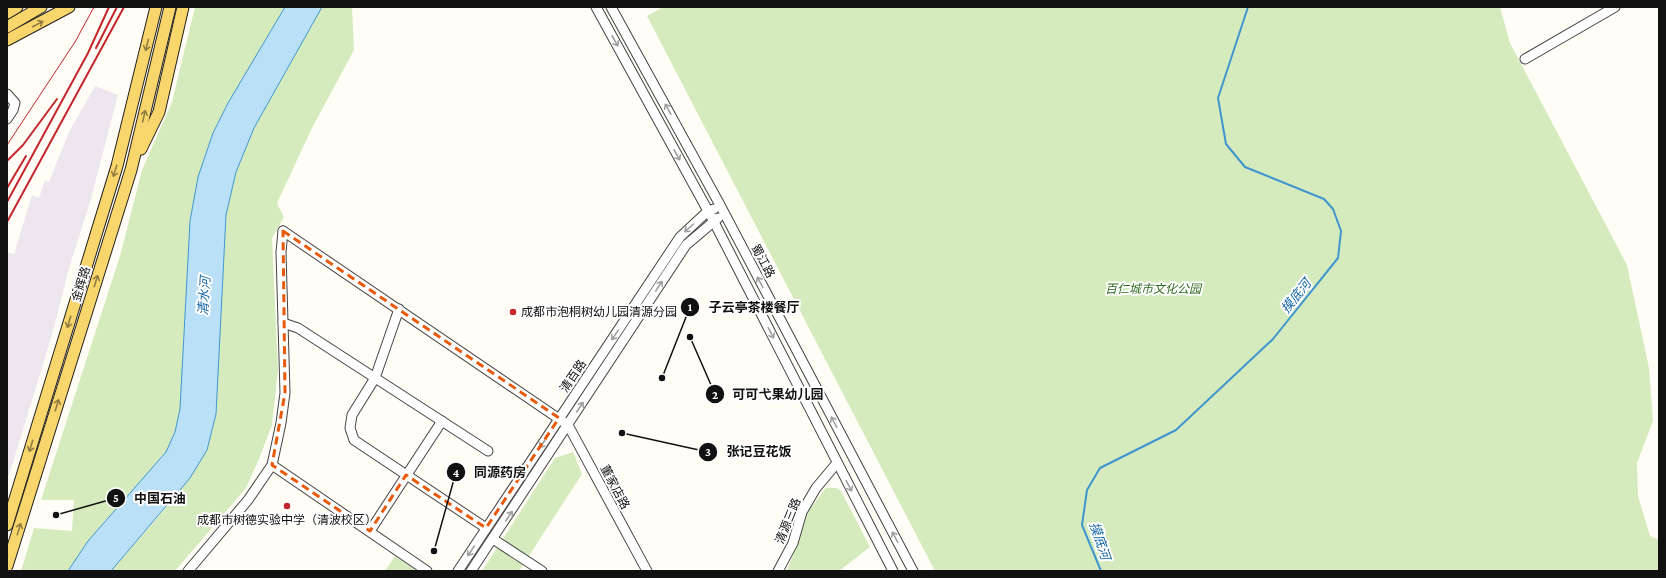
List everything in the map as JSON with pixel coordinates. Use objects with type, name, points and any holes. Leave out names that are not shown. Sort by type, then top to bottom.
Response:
[{"type":"main road","points":[[7,13],[18,7]]},
{"type":"main road","points":[[7,27],[41,7]]},
{"type":"main road","points":[[7,40],[69,7]]},
{"type":"main road","name":"金辉路","points":[[7,525],[117,166],[156,7]]},
{"type":"main road","name":"金辉路","points":[[7,566],[131,170],[170,7]]},
{"type":"main road","points":[[131,170],[158,112],[183,7]]},
{"type":"street","points":[[596,7],[713,220],[893,571]]},
{"type":"street","name":"蜀江路","points":[[611,7],[720,205],[913,571]]},
{"type":"street","points":[[1525,58],[1615,7]]},
{"type":"street","points":[[7,94],[15,103],[13,110],[7,119]]},
{"type":"street","name":"清百路","points":[[458,571],[680,237],[708,211],[720,205]]},
{"type":"street","name":"清百路","points":[[471,571],[686,245],[713,220],[724,214]]},
{"type":"street","name":"董家店路","points":[[283,323],[281,252],[283,231],[568,424],[646,571]]},
{"type":"street","points":[[399,309],[376,378],[352,415],[350,428],[354,440],[486,528]]},
{"type":"street","points":[[188,571],[248,500],[272,465],[281,423],[285,393],[283,323],[298,328],[488,451]]},
{"type":"street","points":[[370,531],[442,421]]},
{"type":"street","name":"清源三路","points":[[778,571],[793,543],[802,512],[816,488],[837,463]]},
{"type":"street","points":[[272,465],[427,571]]},
{"type":"street","points":[[493,539],[542,571]]},
{"type":"highlighted area","points":[[283,231],[559,418],[486,528],[406,475],[370,531],[272,465],[285,393]]},
{"type":"shaded area","points":[[95,86],[118,95],[90,202],[69,268],[52,335],[7,482],[7,252],[14,254],[32,195],[39,198],[45,180],[49,182],[69,132]]},
{"type":"green space","points":[[195,7],[285,7],[228,103],[213,133],[190,221],[180,409],[175,432],[166,452],[88,541],[68,571],[21,571],[34,528],[72,531],[74,500],[41,500],[120,256],[142,170],[172,102]]},
{"type":"green space","points":[[322,7],[352,7],[354,50],[312,128],[277,203],[284,217],[272,238],[278,370],[272,425],[246,488],[175,571],[111,571],[164,510],[216,414],[226,215],[236,172],[254,128]]},
{"type":"green space","name":"百仁城市文化公园","points":[[663,7],[1500,7],[1510,43],[1627,265],[1649,368],[1653,421],[1637,463],[1638,496],[1650,536],[1659,540],[1659,571],[935,571],[647,16]]},
{"type":"green space","points":[[573,452],[582,474],[519,571],[482,571],[555,458]]},
{"type":"green space","points":[[826,488],[837,488],[841,491],[870,547],[839,571],[786,571],[809,510]]},
{"type":"green space","points":[[395,556],[417,571],[385,571]]},
{"type":"water","name":"清水河","points":[[285,7],[322,7],[254,128],[236,172],[226,215],[216,414],[207,450],[190,478],[111,571],[68,571],[88,541],[166,452],[175,432],[180,409],[190,221],[198,177],[213,133],[228,103]]},
{"type":"waterway","name":"摸底河","points":[[1101,571],[1082,525],[1087,490],[1100,468],[1176,430],[1273,339],[1338,258],[1341,231],[1333,209],[1324,199],[1245,167],[1226,144],[1218,98],[1248,7]]},
{"type":"tram line","points":[[7,145],[75,42],[94,7]]},
{"type":"railway","points":[[7,202],[88,53],[109,7]]},
{"type":"railway","points":[[96,48],[117,7]]},
{"type":"railway","points":[[7,222],[124,7]]},
{"type":"railway","points":[[7,161],[23,145],[57,99]]},
{"type":"railway","points":[[7,188],[26,156]]},
{"type":"place","name":"成都市泡桐树幼儿园清源分园","points":[[513,312]]},
{"type":"place","name":"可可弋果幼儿园","points":[[690,337]]},
{"type":"place","name":"子云亭茶楼餐厅","points":[[662,378]]},
{"type":"place","name":"张记豆花饭","points":[[622,433]]},
{"type":"place","name":"成都市树德实验中学（清波校区）","points":[[287,506]]},
{"type":"place","name":"中国石油","points":[[56,515]]},
{"type":"place","name":"同源药房","points":[[434,551]]}]
